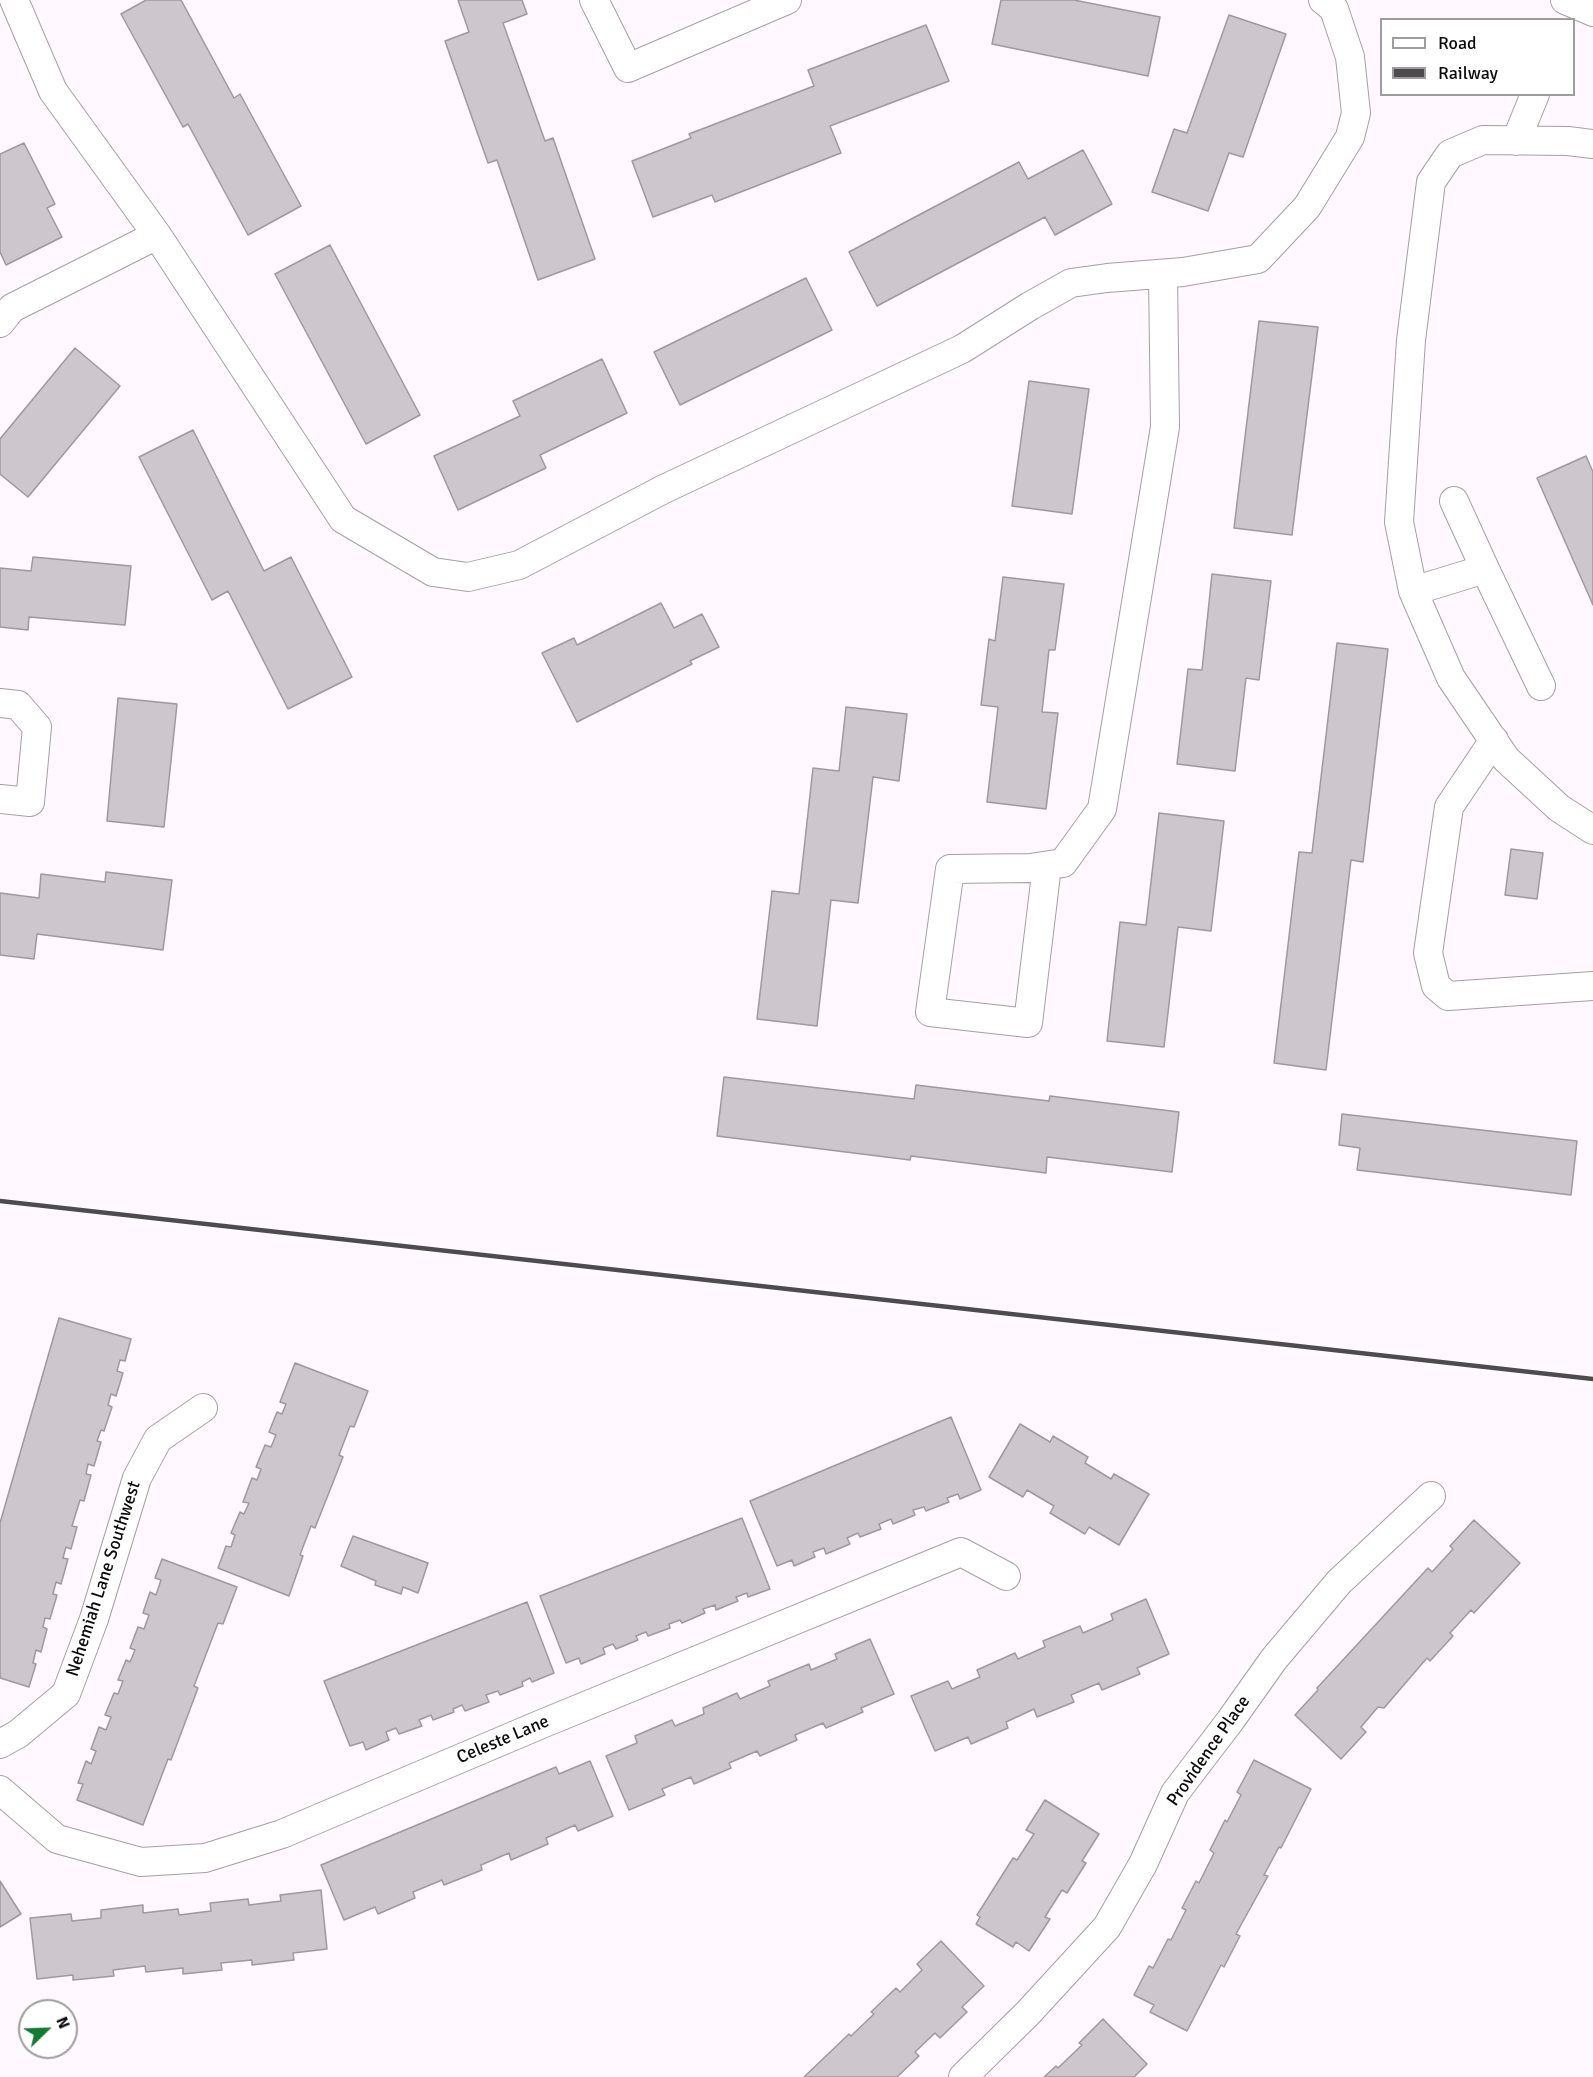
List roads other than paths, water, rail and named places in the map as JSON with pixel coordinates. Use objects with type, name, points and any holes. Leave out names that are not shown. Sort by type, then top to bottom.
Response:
[{"type":"street","points":[[14,0],[53,91],[157,235],[344,519],[394,551],[433,572],[468,577],[519,565],[664,489],[962,349],[1071,283],[1163,274],[1258,259],[1306,207],[1350,137],[1356,113],[1350,57],[1334,9],[1323,0]]},
{"type":"street","points":[[594,0],[628,68],[730,11],[787,0]]},
{"type":"street","points":[[1516,141],[1534,96]]},
{"type":"street","points":[[1593,144],[1568,141],[1484,140],[1450,154],[1431,182],[1411,340],[1399,522],[1413,591],[1451,678],[1506,759],[1559,808],[1593,830]]},
{"type":"street","points":[[0,323],[12,308],[157,235]]},
{"type":"street","points":[[1047,866],[1028,1023],[930,1012],[950,869],[1030,868],[1063,863],[1102,809],[1165,427],[1163,274]]},
{"type":"street","points":[[1454,501],[1541,687]]},
{"type":"street","points":[[1413,591],[1485,569]]},
{"type":"street","points":[[0,704],[18,705],[37,727],[30,802],[0,799]]},
{"type":"street","points":[[1494,740],[1449,807],[1428,953],[1436,986],[1448,996],[1593,986]]},
{"type":"street","name":"Nehemiah Lane Southwest","points":[[0,1744],[18,1734],[66,1694],[94,1619],[137,1478],[158,1439],[203,1408]]},
{"type":"street","name":"Providence Place","points":[[963,2077],[1028,2013],[1107,1928],[1143,1864],[1175,1793],[1274,1659],[1339,1582],[1431,1496]]},
{"type":"street","name":"Celeste Lane","points":[[0,1790],[57,1839],[141,1862],[206,1858],[282,1834],[555,1718],[961,1551],[1006,1576]]},
{"type":"railway","points":[[0,1201],[1593,1379]]}]
